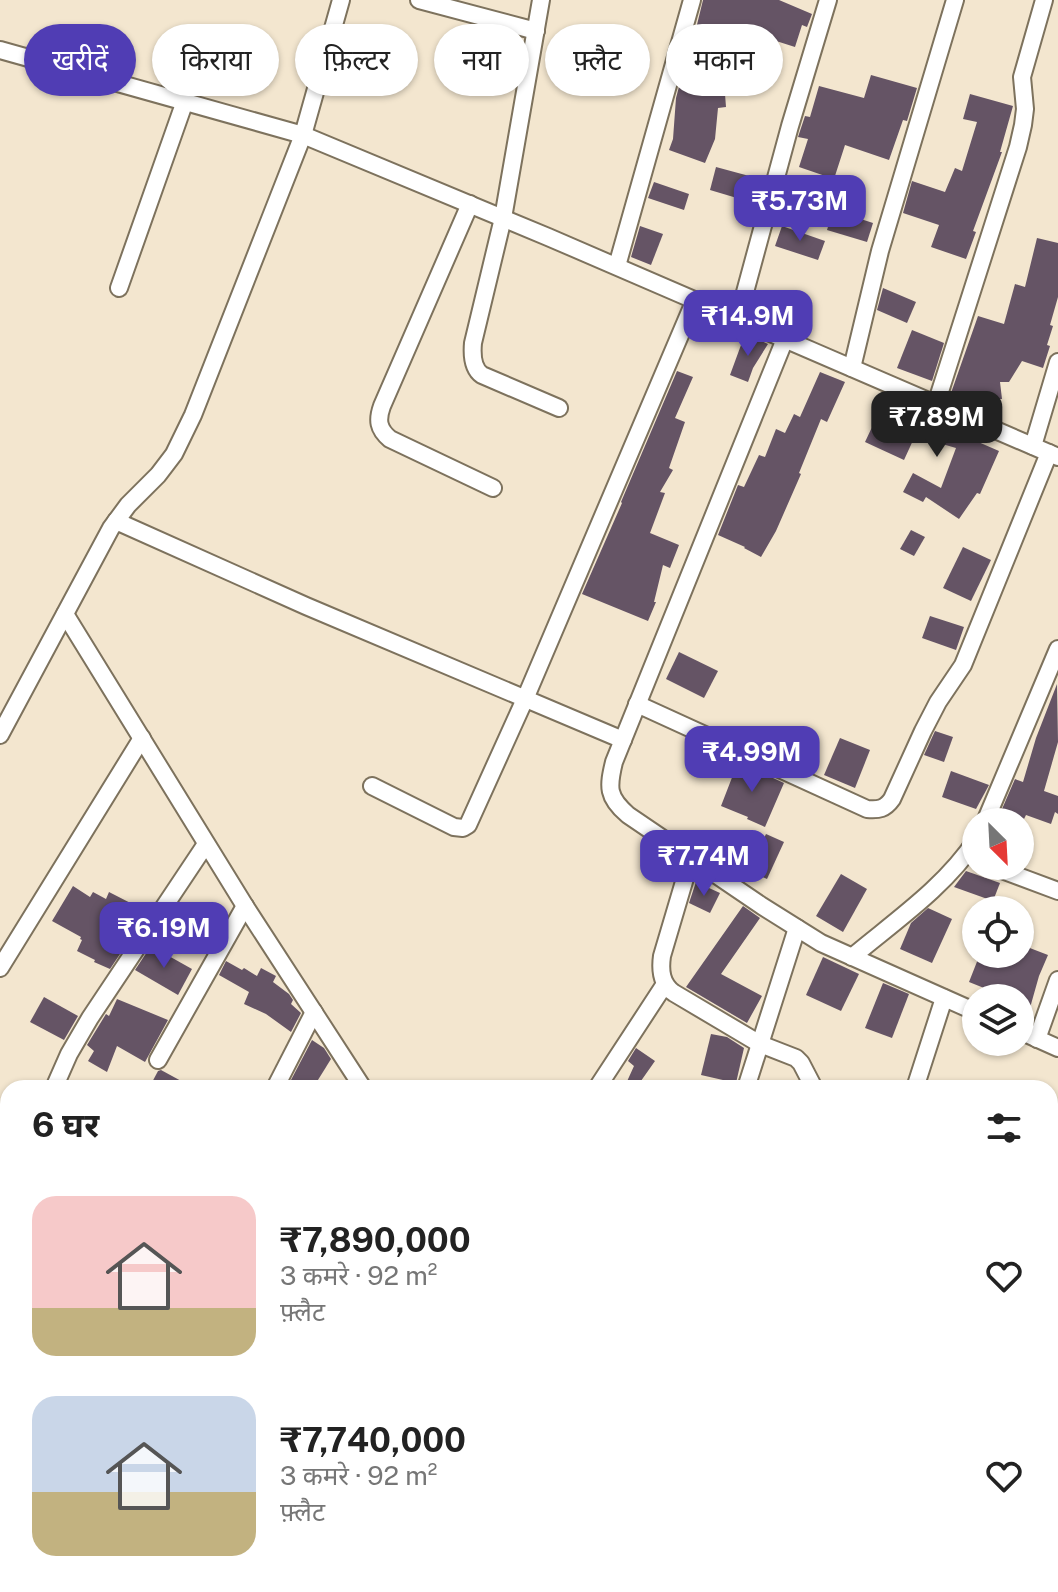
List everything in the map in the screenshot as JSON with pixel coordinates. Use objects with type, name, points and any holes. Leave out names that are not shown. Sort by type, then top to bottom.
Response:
[{"type":"street","points":[[0,735],[116,521],[174,454],[193,415],[303,135],[341,0]]},
{"type":"street","points":[[419,0],[536,31]]},
{"type":"street","points":[[541,0],[503,218],[473,343],[478,372],[559,408]]},
{"type":"street","points":[[617,266],[692,0]]},
{"type":"street","points":[[738,318],[828,0]]},
{"type":"street","points":[[852,368],[880,251],[955,0]]},
{"type":"street","points":[[936,404],[1018,147],[1025,109],[1022,77],[1044,0]]},
{"type":"street","points":[[0,50],[303,135],[617,266],[1047,452]]},
{"type":"street","points":[[119,288],[185,101]]},
{"type":"street","points":[[470,204],[378,418],[383,433],[390,439],[493,488]]},
{"type":"street","points":[[372,786],[454,827],[467,827],[525,699],[695,300]]},
{"type":"street","points":[[785,339],[614,762],[609,782],[611,793],[616,804],[691,858],[821,943],[962,1006]]},
{"type":"street","points":[[637,704],[867,809],[886,807],[938,702],[963,665],[1047,452],[1058,362]]},
{"type":"street","points":[[116,521],[306,606],[623,740]]},
{"type":"street","points":[[65,614],[206,844],[358,1080]]},
{"type":"street","points":[[991,808],[1058,649]]},
{"type":"street","points":[[2,962],[142,738]]},
{"type":"street","points":[[58,1080],[90,1018],[206,844]]},
{"type":"street","points":[[691,858],[662,956],[665,984],[674,993],[760,1044],[796,1058],[810,1080]]},
{"type":"street","points":[[852,957],[962,865]]},
{"type":"street","points":[[1029,880],[1058,891]]},
{"type":"street","points":[[158,1060],[245,906]]},
{"type":"street","points":[[749,1080],[797,928]]},
{"type":"street","points":[[1037,1039],[1058,980]]},
{"type":"street","points":[[602,1080],[665,984]]},
{"type":"street","points":[[918,1080],[944,998]]},
{"type":"street","points":[[279,1080],[314,1012]]},
{"type":"street","points":[[1034,1038],[1058,1048]]},
{"type":"building","points":[[703,0],[779,0],[812,14],[807,27],[802,25],[795,47],[783,43],[783,24],[697,24]]},
{"type":"building","points":[[871,75],[917,88],[907,121],[903,120],[889,160],[845,145],[834,179],[799,167],[808,139],[798,137],[805,116],[810,117],[819,86],[864,98]]},
{"type":"building","points":[[970,94],[1013,106],[1002,152],[966,259],[931,247],[939,225],[903,213],[912,181],[945,192],[955,168],[962,171],[977,122],[963,119]]},
{"type":"building","points":[[725,96],[726,107],[718,108],[715,139],[705,163],[669,150],[673,139],[676,98]]},
{"type":"building","points":[[716,167],[764,180],[757,204],[710,190]]},
{"type":"building","points":[[654,182],[689,194],[684,210],[648,198]]},
{"type":"building","points":[[833,210],[873,223],[867,242],[827,230]]},
{"type":"building","points":[[640,226],[663,234],[651,265],[631,257]]},
{"type":"building","points":[[782,226],[825,241],[818,260],[775,246]]},
{"type":"building","points":[[1037,238],[1058,243],[1058,297],[1043,368],[1022,361],[1009,382],[1000,382],[1002,399],[975,402],[951,393],[978,316],[1004,324],[1015,284],[1025,287]]},
{"type":"building","points":[[883,288],[916,302],[907,323],[877,310]]},
{"type":"building","points":[[912,330],[944,343],[932,381],[897,368]]},
{"type":"building","points":[[749,335],[768,344],[748,382],[730,375],[741,345]]},
{"type":"building","points":[[677,371],[693,377],[675,418],[685,422],[669,468],[673,470],[660,492],[665,493],[650,533],[679,545],[670,568],[663,565],[656,602],[648,621],[582,594]]},
{"type":"building","points":[[820,372],[845,382],[827,422],[821,419],[801,474],[761,557],[718,535],[738,485],[744,487],[759,455],[765,457],[776,429],[785,433],[794,414],[800,417]]},
{"type":"building","points":[[882,406],[934,430],[937,419],[955,424],[953,431],[999,451],[980,494],[977,493],[959,519],[926,497],[923,502],[903,492],[913,473],[941,488],[956,448],[915,436],[904,460],[865,442]]},
{"type":"building","points":[[911,530],[925,537],[914,556],[900,549]]},
{"type":"building","points":[[963,547],[991,560],[971,601],[943,588]]},
{"type":"building","points":[[930,616],[964,627],[956,650],[922,638]]},
{"type":"building","points":[[679,652],[718,671],[704,698],[666,679]]},
{"type":"building","points":[[1057,684],[1058,742],[1044,791],[1058,796],[1058,814],[1055,812],[1051,824],[1034,818],[1034,808],[1002,808],[1015,779],[1023,782]]},
{"type":"building","points":[[935,731],[953,737],[944,762],[924,755]]},
{"type":"building","points":[[840,738],[870,750],[855,788],[824,775]]},
{"type":"building","points":[[738,762],[784,783],[765,827],[721,806]]},
{"type":"building","points":[[951,771],[989,785],[977,808],[942,797]]},
{"type":"building","points":[[766,834],[784,842],[767,879],[748,870]]},
{"type":"building","points":[[841,874],[867,889],[843,932],[816,916]]},
{"type":"building","points":[[962,876],[962,880],[1000,883],[995,896],[979,896],[954,887]]},
{"type":"building","points":[[696,882],[720,893],[710,913],[689,903]]},
{"type":"building","points":[[73,886],[90,897],[93,892],[106,899],[109,892],[148,912],[110,969],[77,951],[81,937],[52,921]]},
{"type":"building","points":[[743,906],[760,918],[721,974],[762,996],[747,1023],[686,987]]},
{"type":"building","points":[[928,908],[952,919],[932,963],[900,949],[911,923]]},
{"type":"building","points":[[151,946],[192,969],[178,995],[135,970]]},
{"type":"building","points":[[1034,950],[1048,955],[1034,994],[1034,984],[969,982],[974,968],[1034,968]]},
{"type":"building","points":[[823,957],[859,974],[841,1011],[806,995]]},
{"type":"building","points":[[226,961],[257,976],[261,968],[276,976],[273,982],[289,994],[293,1000],[291,1004],[301,1013],[291,1032],[266,1014],[244,1004],[249,992],[219,975]]},
{"type":"building","points":[[883,983],[909,994],[892,1038],[865,1028]]},
{"type":"building","points":[[44,997],[78,1016],[64,1040],[30,1022]]},
{"type":"building","points":[[117,999],[168,1020],[145,1062],[117,1046],[107,1072],[88,1061],[94,1051],[87,1045],[106,1014],[109,1016]]},
{"type":"building","points":[[711,1034],[727,1037],[744,1048],[737,1080],[701,1075]]},
{"type":"building","points":[[312,1040],[324,1048],[331,1059],[318,1080],[291,1080]]},
{"type":"building","points":[[636,1048],[655,1061],[642,1080],[628,1080],[634,1066],[628,1061]]},
{"type":"building","points":[[161,1070],[179,1080],[153,1080]]}]
